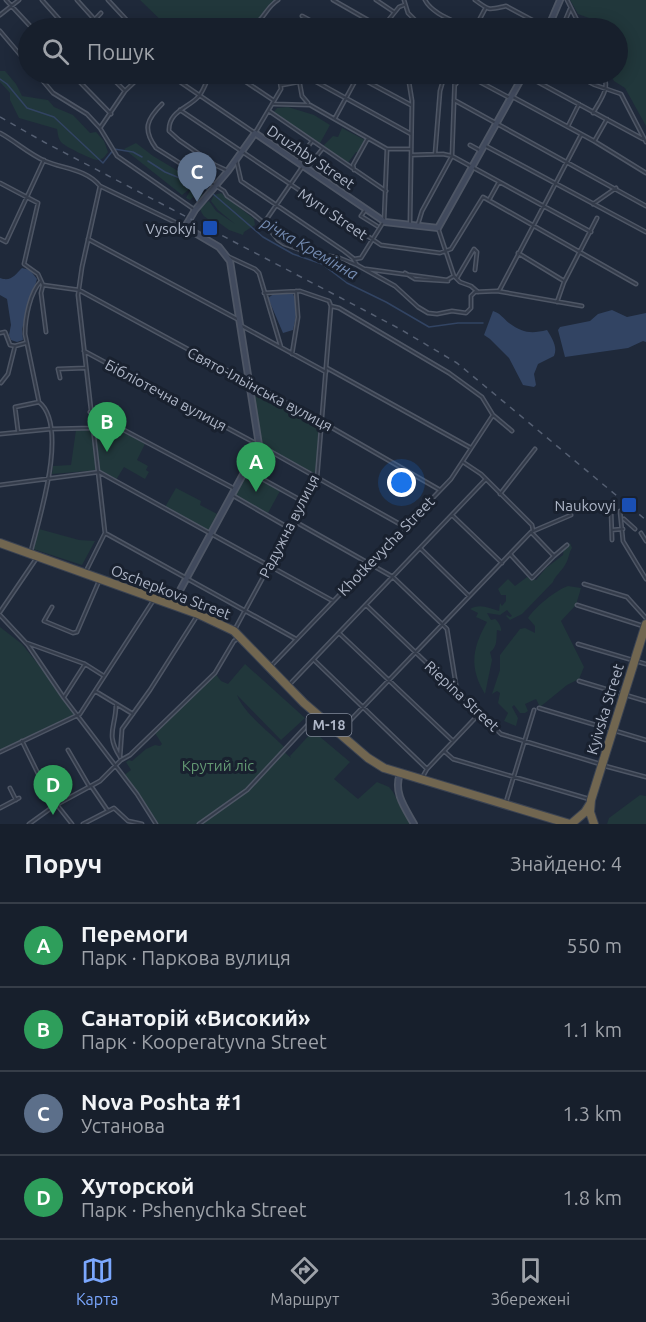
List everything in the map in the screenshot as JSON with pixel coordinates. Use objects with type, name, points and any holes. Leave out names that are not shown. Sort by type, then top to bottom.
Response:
[{"type":"highway","name":"Oschepkova Street","points":[[0,543],[198,614],[234,631],[238,639],[317,715],[378,765],[400,774],[570,822]]},
{"type":"highway","name":"Kyivska Street","points":[[591,801],[646,624]]},
{"type":"highway","points":[[570,822],[585,812],[591,801]]},
{"type":"highway","points":[[591,801],[593,823]]},
{"type":"street","points":[[6,0],[22,18]]},
{"type":"street","points":[[0,15],[19,0]]},
{"type":"street","points":[[42,0],[58,18]]},
{"type":"street","points":[[77,0],[93,18]]},
{"type":"street","points":[[108,0],[123,18]]},
{"type":"street","points":[[263,18],[272,4],[278,0]]},
{"type":"street","points":[[333,0],[364,18]]},
{"type":"street","points":[[376,0],[394,12]]},
{"type":"street","points":[[404,0],[404,5],[412,18]]},
{"type":"street","points":[[425,0],[434,10],[449,18]]},
{"type":"street","points":[[475,0],[485,9],[492,10],[506,6],[529,18]]},
{"type":"street","points":[[552,18],[560,0]]},
{"type":"street","points":[[567,0],[576,18]]},
{"type":"street","points":[[390,18],[404,5]]},
{"type":"street","points":[[566,18],[571,8]]},
{"type":"street","points":[[480,18],[485,9]]},
{"type":"street","points":[[97,18],[101,13]]},
{"type":"street","points":[[0,31],[18,52]]},
{"type":"street","points":[[45,84],[53,93],[87,114],[100,128],[112,151],[143,176],[195,210]]},
{"type":"street","points":[[82,84],[111,114]]},
{"type":"street","points":[[118,84],[125,91]]},
{"type":"street","points":[[100,128],[125,91],[132,84]]},
{"type":"street","name":"Druzhby Street","points":[[183,84],[384,221],[438,228]]},
{"type":"street","points":[[205,84],[199,96],[180,110],[170,121],[169,131],[215,165],[228,171]]},
{"type":"street","points":[[248,84],[274,103],[308,105],[387,149],[411,149]]},
{"type":"street","points":[[185,227],[195,210],[228,171],[255,133],[274,103],[282,85],[287,84]]},
{"type":"street","points":[[299,84],[308,105]]},
{"type":"street","points":[[319,84],[411,134]]},
{"type":"street","points":[[335,118],[353,84]]},
{"type":"street","points":[[374,84],[411,105]]},
{"type":"street","points":[[408,84],[411,105],[410,226]]},
{"type":"street","points":[[435,154],[442,84]]},
{"type":"street","points":[[484,84],[567,126],[646,171]]},
{"type":"street","points":[[478,292],[455,277],[438,228],[518,84]]},
{"type":"street","points":[[542,84],[644,139]]},
{"type":"street","points":[[595,84],[621,94],[646,142]]},
{"type":"street","points":[[593,113],[606,89],[606,84]]},
{"type":"street","points":[[418,227],[422,211],[452,156],[455,85]]},
{"type":"street","points":[[454,100],[646,206]]},
{"type":"street","points":[[162,104],[149,121],[148,133],[151,141],[162,153],[214,188],[224,190],[227,196],[264,223],[284,244],[312,254],[337,257],[357,266],[395,286],[428,313],[452,311],[466,313],[470,310],[472,295],[478,292],[499,291],[582,306]]},
{"type":"street","points":[[567,126],[579,104]]},
{"type":"street","name":"Myru Street","points":[[180,110],[372,241],[390,247],[446,252]]},
{"type":"street","points":[[269,111],[386,191]]},
{"type":"street","points":[[594,141],[606,119]]},
{"type":"street","points":[[0,133],[44,160],[75,169],[96,181],[100,186],[207,238],[227,256],[255,269],[259,273],[281,347]]},
{"type":"street","points":[[499,291],[581,135]]},
{"type":"street","points":[[354,170],[353,165],[368,137]]},
{"type":"street","points":[[297,162],[312,141]]},
{"type":"street","points":[[470,145],[481,151]]},
{"type":"street","points":[[484,146],[646,232]]},
{"type":"street","points":[[264,223],[305,167],[323,148]]},
{"type":"street","points":[[236,159],[241,181],[353,258],[360,259],[384,221],[387,149]]},
{"type":"street","points":[[411,155],[452,156],[591,232]]},
{"type":"street","points":[[0,239],[6,242],[44,160]]},
{"type":"street","points":[[489,200],[499,182]]},
{"type":"street","points":[[0,183],[38,203],[24,264],[33,270],[43,285],[41,293],[46,332]]},
{"type":"street","points":[[85,573],[105,533],[85,368],[79,290],[100,186]]},
{"type":"street","points":[[593,204],[616,188]]},
{"type":"street","points":[[446,252],[455,247],[483,197],[636,284]]},
{"type":"street","points":[[366,209],[361,216],[376,226]]},
{"type":"street","points":[[557,302],[564,282],[597,218]]},
{"type":"street","points":[[88,240],[240,322],[326,372]]},
{"type":"street","points":[[363,269],[449,280],[455,277],[474,249],[477,252],[475,270]]},
{"type":"street","points":[[518,253],[564,282]]},
{"type":"street","points":[[172,605],[259,445],[231,267],[227,256]]},
{"type":"street","points":[[353,258],[357,266]]},
{"type":"street","points":[[41,280],[25,323],[39,402],[43,406],[51,429],[49,478],[34,555],[0,614],[26,643],[64,698],[137,794],[156,824]]},
{"type":"street","points":[[43,285],[79,290]]},
{"type":"street","name":"Свято-Ільїнська вулиця","points":[[79,290],[322,422],[440,490]]},
{"type":"street","points":[[264,293],[296,291],[329,302],[331,306],[339,308],[449,373],[482,397],[493,416],[512,431]]},
{"type":"street","points":[[292,354],[298,317],[296,291]]},
{"type":"street","name":"Радужна вулиця","points":[[234,631],[317,478],[331,306]]},
{"type":"street","points":[[0,333],[5,332],[10,345],[27,343]]},
{"type":"street","points":[[1,383],[8,374],[15,346]]},
{"type":"street","name":"Бібліотечна вулиця","points":[[84,351],[405,527]]},
{"type":"street","points":[[60,378],[58,369],[85,368]]},
{"type":"street","points":[[326,368],[471,448]]},
{"type":"street","points":[[1,383],[7,382]]},
{"type":"street","points":[[18,432],[15,407],[39,402]]},
{"type":"street","points":[[90,412],[233,492],[290,528]]},
{"type":"street","name":"Khotkevycha Street","points":[[269,668],[451,479],[493,416]]},
{"type":"street","points":[[0,434],[51,429],[92,429]]},
{"type":"street","points":[[500,494],[535,449]]},
{"type":"street","points":[[462,461],[486,480],[532,525],[532,531],[554,556]]},
{"type":"street","points":[[245,469],[304,502]]},
{"type":"street","points":[[0,484],[99,472],[333,601]]},
{"type":"street","points":[[287,687],[486,480]]},
{"type":"street","points":[[611,510],[612,540]]},
{"type":"street","points":[[620,511],[623,541],[646,579]]},
{"type":"street","points":[[452,515],[502,562]]},
{"type":"street","points":[[338,733],[532,531],[571,515]]},
{"type":"street","points":[[622,517],[634,529]]},
{"type":"street","points":[[294,521],[393,577],[447,629],[457,691]]},
{"type":"street","points":[[612,530],[622,529]]},
{"type":"street","points":[[105,533],[297,639]]},
{"type":"street","points":[[641,533],[646,541]]},
{"type":"street","points":[[510,554],[532,578],[567,545]]},
{"type":"street","points":[[420,548],[469,596]]},
{"type":"street","points":[[52,607],[44,621],[73,633],[77,632],[100,579]]},
{"type":"street","points":[[584,584],[627,597],[646,624]]},
{"type":"street","points":[[0,752],[78,715],[154,598]]},
{"type":"street","name":"Riepina Street","points":[[366,605],[501,734],[646,777]]},
{"type":"street","points":[[577,605],[646,624]]},
{"type":"street","points":[[120,759],[122,729],[198,614]]},
{"type":"street","points":[[339,633],[453,741]]},
{"type":"street","points":[[29,824],[55,805],[105,777],[120,759],[130,755],[215,674],[238,639]]},
{"type":"street","points":[[26,643],[85,664],[104,676]]},
{"type":"street","points":[[578,644],[646,664]]},
{"type":"street","points":[[314,660],[428,768]]},
{"type":"street","points":[[64,698],[85,664]]},
{"type":"street","points":[[579,681],[646,701]]},
{"type":"street","points":[[95,691],[133,714]]},
{"type":"street","points":[[116,704],[111,732],[120,759]]},
{"type":"street","points":[[539,708],[646,740]]},
{"type":"street","points":[[506,805],[534,710]]},
{"type":"street","points":[[421,780],[428,768],[479,714]]},
{"type":"street","points":[[200,824],[247,790],[317,715]]},
{"type":"street","points":[[22,741],[55,805],[72,824]]},
{"type":"street","points":[[68,750],[108,811]]},
{"type":"street","points":[[444,751],[453,759],[591,801]]},
{"type":"street","points":[[400,774],[396,786],[414,824]]},
{"type":"street","points":[[0,808],[18,799],[10,788]]},
{"type":"street","points":[[83,824],[114,808],[124,819],[142,824]]},
{"type":"green space","points":[[140,0],[279,0],[266,11],[263,18],[159,18]]},
{"type":"green space","points":[[570,0],[646,0],[646,126],[625,88],[619,84],[628,84],[628,18],[589,18],[578,14]]},
{"type":"green space","points":[[0,71],[5,71],[22,96],[48,100],[54,107],[73,115],[90,133],[96,132],[104,141],[108,152],[105,156],[97,160],[84,155],[62,143],[57,129],[19,118],[10,100],[10,93],[0,82]]},
{"type":"green space","points":[[288,107],[314,115],[330,125],[319,145],[273,113],[277,108]]},
{"type":"green space","points":[[342,128],[365,140],[359,153],[356,152],[347,164],[323,146],[333,136],[338,137]]},
{"type":"green space","points":[[136,143],[203,186],[203,191],[198,190],[206,198],[201,203],[193,197],[190,200],[186,198],[192,187],[182,195],[124,149]]},
{"type":"green space","points":[[221,193],[254,219],[255,225],[243,235],[204,216],[200,208],[209,201],[216,211],[235,224],[211,201],[214,195]]},
{"type":"green space","points":[[249,383],[322,422],[317,478],[259,445]]},
{"type":"green space","points":[[94,415],[145,444],[137,460],[148,466],[146,470],[149,472],[145,479],[124,467],[116,480],[99,470],[52,474],[53,466],[71,465],[76,430],[95,430]]},
{"type":"green space","points":[[245,471],[280,491],[268,513],[232,494]]},
{"type":"green space","points":[[176,488],[201,501],[200,505],[219,515],[210,532],[165,507]]},
{"type":"green space","points":[[39,529],[79,540],[95,541],[82,565],[33,549]]},
{"type":"green space","points":[[570,543],[572,548],[567,560],[553,582],[522,614],[510,620],[506,616],[512,616],[507,610],[500,615],[487,613],[491,620],[497,621],[501,631],[497,630],[495,645],[490,652],[492,660],[485,694],[476,675],[474,658],[478,641],[487,622],[476,617],[478,613],[470,609],[481,606],[499,611],[500,603],[502,606],[506,601],[506,595],[501,595],[498,589],[508,579],[515,586],[527,577],[536,580],[546,568],[563,555],[564,547]]},
{"type":"green space","points":[[568,586],[581,588],[576,605],[561,621],[584,667],[579,679],[567,685],[540,707],[536,699],[525,704],[528,711],[525,713],[520,713],[514,705],[512,707],[518,718],[516,726],[504,721],[508,713],[498,703],[500,693],[497,691],[492,694],[500,670],[500,655],[520,629],[525,628],[535,633],[535,626],[528,618],[546,599]]},
{"type":"green space","points":[[0,627],[22,644],[75,711],[75,714],[0,750]]},
{"type":"green space","name":"Крутий ліс","points":[[245,664],[305,718],[281,740],[237,695],[251,716],[284,747],[282,750],[291,758],[290,756],[313,731],[350,762],[334,779],[358,799],[377,782],[389,787],[410,824],[155,824],[123,776],[131,770],[126,762],[132,761],[146,749],[162,744],[155,733],[215,673],[221,681],[228,684]]},
{"type":"green space","points":[[640,795],[646,796],[646,824],[607,824],[609,818]]},
{"type":"water","points":[[22,268],[30,270],[37,279],[22,329],[23,340],[17,342],[11,340],[9,335],[11,325],[7,299],[0,295],[0,278],[10,278]]},
{"type":"water","points":[[275,293],[293,294],[296,312],[293,330],[283,333],[268,298]]},
{"type":"water","points":[[612,310],[627,317],[646,313],[646,342],[643,341],[628,348],[565,357],[558,330],[560,327],[590,321],[598,314]]},
{"type":"water","points":[[493,311],[523,331],[547,330],[551,336],[555,346],[554,356],[538,364],[534,374],[536,385],[534,387],[523,385],[509,358],[484,335]]},
{"type":"waterway","name":"річка Кремінна","points":[[0,79],[27,108],[54,117],[103,163],[114,149],[133,152],[142,157]]},
{"type":"waterway","name":"річка Кремінна","points":[[148,161],[165,172],[209,190]]},
{"type":"waterway","name":"річка Кремінна","points":[[212,193],[263,237],[293,254],[322,264],[347,283],[429,327],[458,323],[483,323]]},
{"type":"railway","points":[[0,117],[400,329],[457,363],[646,520]]},
{"type":"place","name":"Nova Poshta #1","points":[[197,202]]},
{"type":"place","name":"Vysokyi","points":[[210,228]]},
{"type":"place","name":"Санаторій «Високий»","points":[[107,452]]},
{"type":"place","name":"Перемоги","points":[[256,492]]},
{"type":"place","name":"Naukovyi","points":[[629,505]]},
{"type":"place","name":"Хуторской","points":[[53,815]]}]
